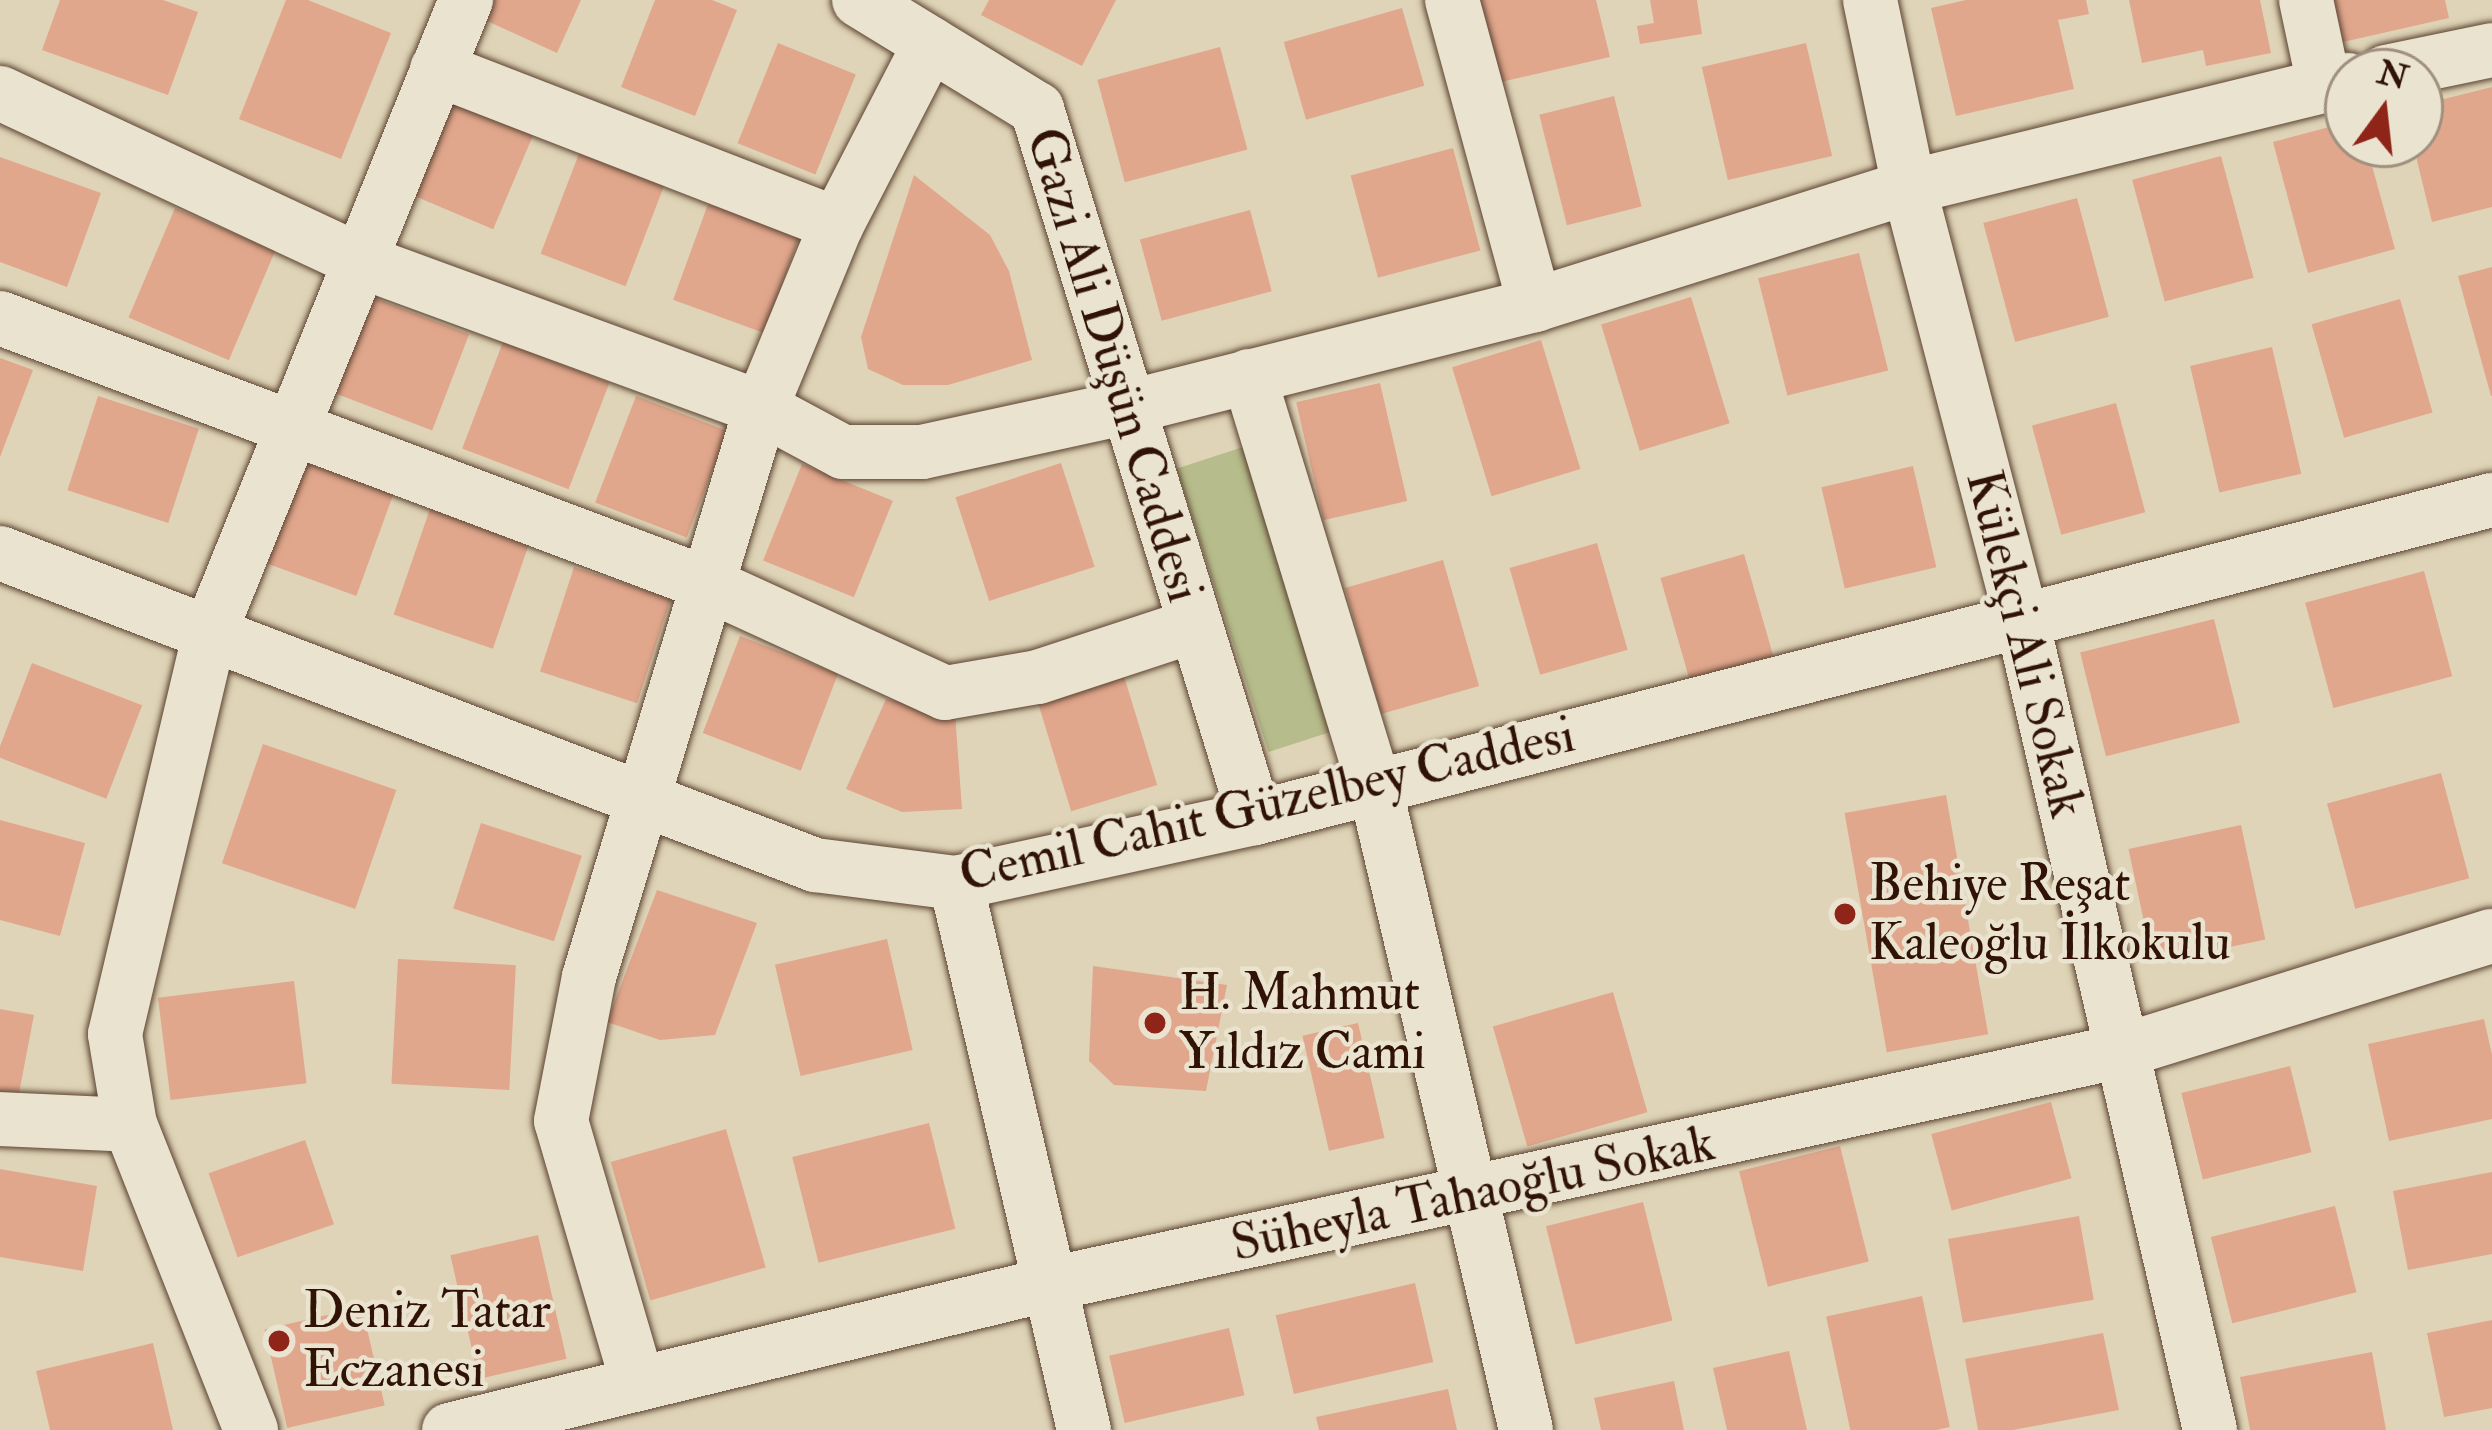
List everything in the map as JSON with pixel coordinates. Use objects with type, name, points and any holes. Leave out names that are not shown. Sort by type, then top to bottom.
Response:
[{"type":"street","points":[[251,1430],[130,1125],[115,1034],[210,632],[466,0]]},
{"type":"street","points":[[1451,0],[1535,304]]},
{"type":"street","name":"Külekçi Ali Sokak","points":[[1870,0],[1909,187],[2022,620],[2210,1430]]},
{"type":"street","points":[[2306,0],[2324,49]]},
{"type":"street","points":[[638,1384],[561,1121],[589,977],[704,583],[761,408],[837,224],[898,17]]},
{"type":"street","name":"Gazi Ali Düşün Caddesi","points":[[898,17],[1037,109],[1255,818]]},
{"type":"street","points":[[2444,60],[2492,50]]},
{"type":"street","points":[[437,68],[837,224]]},
{"type":"street","points":[[0,93],[360,261],[761,408],[843,452],[922,452],[1129,407],[1535,304],[1909,187],[2324,85]]},
{"type":"street","points":[[0,318],[704,583],[945,693],[1038,677],[1196,626]]},
{"type":"street","points":[[1250,376],[1375,787],[1526,1430]]},
{"type":"street","name":"Cemil Cahit Güzelbey Caddesi","points":[[0,553],[815,865],[956,883],[1255,818],[2492,500]]},
{"type":"street","points":[[956,883],[1046,1285],[1084,1430]]},
{"type":"street","name":"Süheyla Tahaoğlu Sokak","points":[[448,1430],[1046,1285],[2122,1051],[2492,936]]},
{"type":"street","points":[[0,1119],[130,1125]]},
{"type":"green space","points":[[1243,447],[1335,730],[1269,752],[1176,469]]},
{"type":"building","points":[[60,0],[163,0],[198,12],[168,95],[42,50]]},
{"type":"building","points":[[286,0],[308,0],[391,33],[341,159],[239,119]]},
{"type":"building","points":[[494,0],[581,0],[557,53],[485,20]]},
{"type":"building","points":[[655,0],[712,0],[737,10],[695,116],[621,87]]},
{"type":"building","points":[[989,0],[1116,0],[1082,66],[981,15]]},
{"type":"building","points":[[1473,0],[1596,0],[1610,57],[1492,84]]},
{"type":"building","points":[[1650,0],[1697,0],[1702,34],[1640,44],[1637,26],[1654,23]]},
{"type":"building","points":[[1966,0],[2086,0],[2089,14],[2058,20],[2074,89],[1956,116],[1931,8]]},
{"type":"building","points":[[2129,0],[2260,0],[2271,53],[2206,66],[2203,50],[2142,63]]},
{"type":"building","points":[[2333,0],[2445,0],[2449,18],[2343,42]]},
{"type":"building","points":[[1402,8],[1424,86],[1306,120],[1284,42]]},
{"type":"building","points":[[778,43],[856,74],[815,175],[738,143]]},
{"type":"building","points":[[1806,43],[1832,156],[1728,180],[1702,67]]},
{"type":"building","points":[[1220,47],[1247,149],[1125,182],[1097,80]]},
{"type":"building","points":[[2492,87],[2492,207],[2432,222],[2419,168],[2444,168],[2444,99]]},
{"type":"building","points":[[1614,96],[1642,207],[1567,225],[1539,115]]},
{"type":"building","points":[[452,101],[533,135],[493,229],[412,195]]},
{"type":"building","points":[[2324,128],[2324,168],[2373,168],[2395,249],[2308,273],[2273,142]]},
{"type":"building","points":[[1453,148],[1480,250],[1378,278],[1351,175]]},
{"type":"building","points":[[580,151],[665,184],[626,286],[541,254]]},
{"type":"building","points":[[2221,156],[2254,278],[2165,302],[2132,180]]},
{"type":"building","points":[[0,157],[101,193],[67,287],[0,262]]},
{"type":"building","points":[[914,175],[990,235],[1009,271],[1032,360],[948,385],[903,385],[868,369],[861,337]]},
{"type":"building","points":[[2077,198],[2109,317],[2015,342],[1983,223]]},
{"type":"building","points":[[708,204],[799,237],[764,333],[673,300]]},
{"type":"building","points":[[175,208],[275,251],[229,360],[129,318]]},
{"type":"building","points":[[1250,210],[1272,291],[1162,321],[1140,240]]},
{"type":"building","points":[[1859,253],[1888,370],[1787,396],[1758,278]]},
{"type":"building","points":[[2492,267],[2492,396],[2491,396],[2458,276]]},
{"type":"building","points":[[372,297],[469,334],[432,430],[335,393]]},
{"type":"building","points":[[1691,297],[1730,423],[1640,451],[1601,324]]},
{"type":"building","points":[[2400,299],[2433,412],[2344,438],[2312,324]]},
{"type":"building","points":[[1541,340],[1580,469],[1492,496],[1452,367]]},
{"type":"building","points":[[503,342],[609,383],[569,489],[462,448]]},
{"type":"building","points":[[2272,347],[2301,474],[2219,493],[2190,366]]},
{"type":"building","points":[[0,358],[33,370],[0,457]]},
{"type":"building","points":[[1380,383],[1407,501],[1323,520],[1296,402]]},
{"type":"building","points":[[98,396],[199,429],[168,523],[67,490]]},
{"type":"building","points":[[636,396],[727,431],[687,538],[595,502]]},
{"type":"building","points":[[2116,403],[2145,512],[2061,535],[2032,426]]},
{"type":"building","points":[[304,462],[393,494],[356,596],[267,563]]},
{"type":"building","points":[[1061,463],[1095,567],[989,601],[955,497]]},
{"type":"building","points":[[802,464],[893,501],[854,597],[763,560]]},
{"type":"building","points":[[1913,466],[1936,567],[1845,588],[1821,487]]},
{"type":"building","points":[[432,503],[531,537],[493,649],[394,615]]},
{"type":"building","points":[[1597,543],[1628,650],[1540,675],[1510,568]]},
{"type":"building","points":[[1744,554],[1776,665],[1692,689],[1660,578]]},
{"type":"building","points":[[1443,560],[1479,686],[1381,714],[1345,588]]},
{"type":"building","points":[[574,567],[671,599],[637,703],[540,672]]},
{"type":"building","points":[[2424,571],[2452,676],[2333,708],[2305,603]]},
{"type":"building","points":[[2214,619],[2240,723],[2106,756],[2080,652]]},
{"type":"building","points":[[740,636],[838,674],[801,771],[703,733]]},
{"type":"building","points":[[32,663],[142,705],[106,799],[0,758],[0,746]]},
{"type":"building","points":[[1123,673],[1157,785],[1071,811],[1037,699]]},
{"type":"building","points":[[886,699],[955,713],[962,809],[902,812],[846,789]]},
{"type":"building","points":[[263,744],[396,790],[355,909],[222,863]]},
{"type":"building","points":[[2441,773],[2469,878],[2355,909],[2327,804]]},
{"type":"building","points":[[1946,795],[1988,1034],[1887,1052],[1845,813]]},
{"type":"building","points":[[0,820],[85,843],[60,936],[0,920]]},
{"type":"building","points":[[481,823],[582,856],[554,941],[453,909]]},
{"type":"building","points":[[2241,825],[2265,939],[2153,963],[2129,849]]},
{"type":"building","points":[[657,890],[757,923],[715,1035],[660,1040],[607,1022]]},
{"type":"building","points":[[887,939],[913,1050],[801,1076],[775,965]]},
{"type":"building","points":[[398,959],[516,965],[509,1090],[391,1084]]},
{"type":"building","name":"H. Mahmut Yıldız Cami","points":[[1093,966],[1227,985],[1206,1091],[1114,1085],[1089,1061]]},
{"type":"building","points":[[294,981],[307,1083],[171,1100],[158,998]]},
{"type":"building","points":[[1613,992],[1647,1112],[1527,1147],[1493,1026]]},
{"type":"building","points":[[0,1009],[34,1015],[16,1109],[0,1106]]},
{"type":"building","points":[[2484,1019],[2492,1055],[2492,1119],[2389,1141],[2368,1044]]},
{"type":"building","points":[[1358,1023],[1385,1138],[1329,1151],[1302,1036]]},
{"type":"building","points":[[2290,1066],[2312,1152],[2203,1179],[2181,1093]]},
{"type":"building","points":[[2051,1102],[2071,1178],[1952,1210],[1931,1134]]},
{"type":"building","points":[[929,1123],[955,1229],[819,1263],[792,1157]]},
{"type":"building","points":[[726,1129],[766,1267],[650,1300],[611,1162]]},
{"type":"building","points":[[305,1140],[334,1224],[238,1257],[209,1173]]},
{"type":"building","points":[[1840,1146],[1869,1261],[1768,1287],[1739,1171]]},
{"type":"building","points":[[0,1169],[97,1186],[83,1271],[0,1257]]},
{"type":"building","points":[[2492,1172],[2492,1254],[2408,1270],[2393,1191]]},
{"type":"building","points":[[1643,1202],[1673,1320],[1575,1345],[1546,1226]]},
{"type":"building","points":[[2335,1206],[2357,1292],[2232,1323],[2211,1237]]},
{"type":"building","points":[[2079,1216],[2094,1300],[1963,1323],[1948,1239]]},
{"type":"building","points":[[538,1235],[567,1359],[479,1379],[450,1255]]},
{"type":"building","points":[[1415,1283],[1433,1362],[1294,1394],[1276,1315]]},
{"type":"building","points":[[1922,1296],[1950,1427],[1850,1430],[1826,1316]]},
{"type":"building","points":[[362,1307],[385,1405],[287,1428],[265,1329]]},
{"type":"building","points":[[2492,1320],[2492,1408],[2444,1417],[2427,1333]]},
{"type":"building","points":[[1229,1328],[1245,1395],[1125,1423],[1109,1356]]},
{"type":"building","points":[[2103,1333],[2119,1410],[2013,1430],[1978,1430],[1965,1359]]},
{"type":"building","points":[[153,1343],[173,1430],[50,1430],[36,1371]]},
{"type":"building","points":[[1789,1351],[1807,1430],[1727,1430],[1713,1368]]},
{"type":"building","points":[[2372,1352],[2386,1430],[2250,1430],[2240,1377]]},
{"type":"building","points":[[1674,1381],[1684,1430],[1601,1430],[1594,1398]]},
{"type":"building","points":[[1448,1389],[1457,1430],[1319,1430],[1316,1417]]},
{"type":"place","name":"Behiye Reşat Kaleoğlu İlkokulu","points":[[1845,914]]},
{"type":"place","name":"H. Mahmut Yıldız Cami","points":[[1155,1023]]},
{"type":"place","name":"Deniz Tatar Eczanesi","points":[[279,1341]]}]
